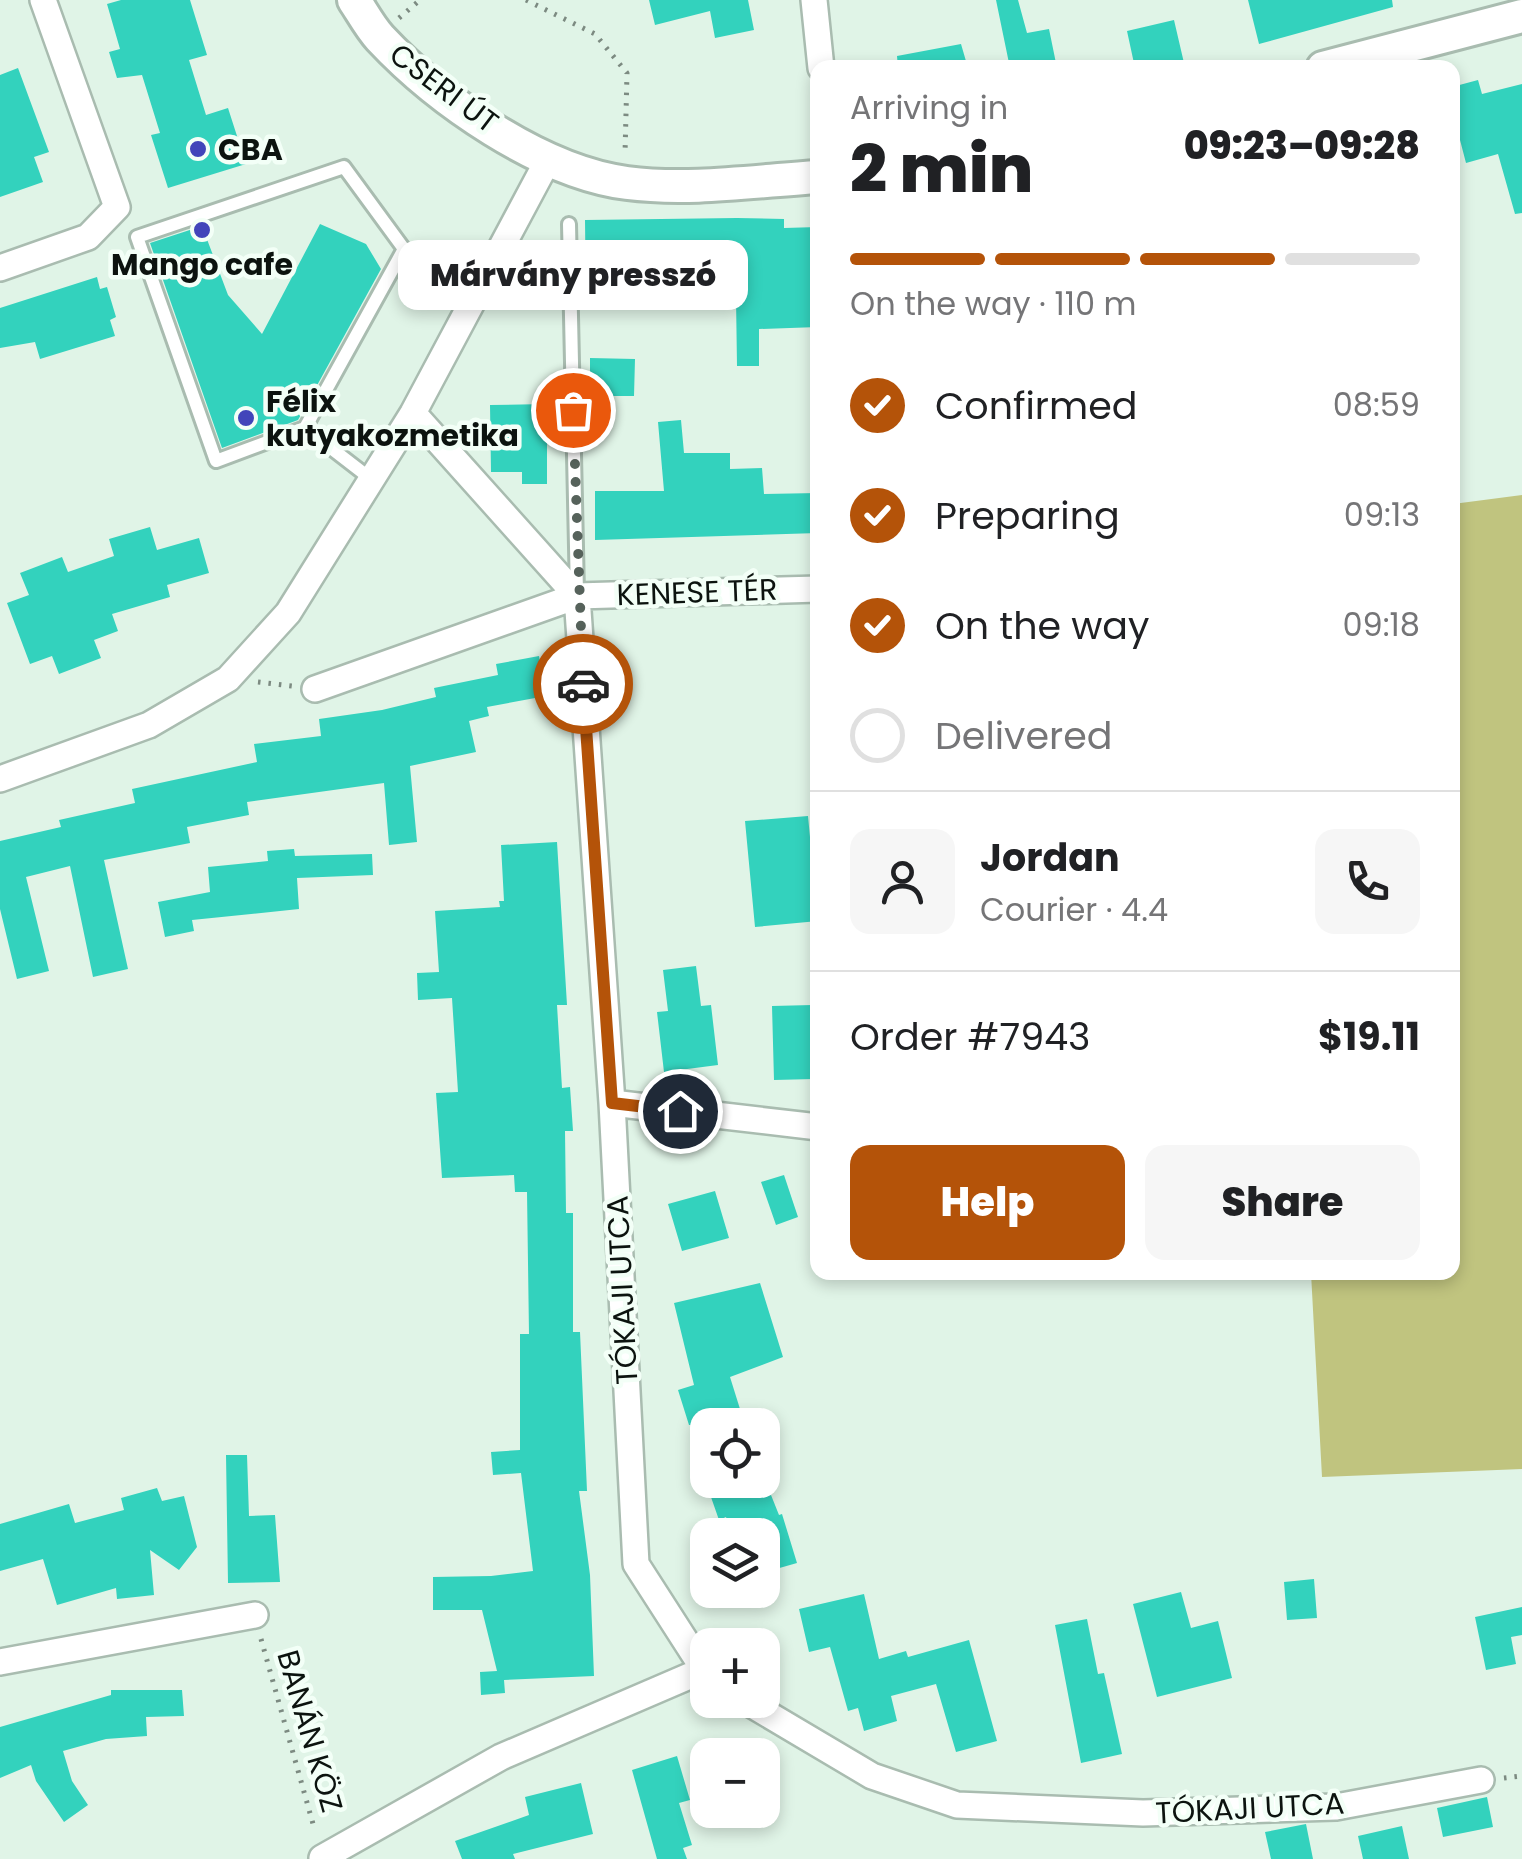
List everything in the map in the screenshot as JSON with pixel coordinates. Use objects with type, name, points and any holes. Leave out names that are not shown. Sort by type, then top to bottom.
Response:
[{"type":"street","points":[[0,268],[88,237],[117,207],[43,0]]},
{"type":"street","name":"CSERI ÚT","points":[[354,0],[378,37],[458,106],[548,160],[624,183],[683,185],[810,177]]},
{"type":"street","points":[[814,0],[819,60]]},
{"type":"street","points":[[1354,60],[1522,16]]},
{"type":"street","points":[[0,779],[149,725],[228,679],[288,613],[413,413],[548,160]]},
{"type":"street","points":[[413,413],[577,596]]},
{"type":"street","name":"KENESE TÉR","points":[[314,689],[577,596],[810,588]]},
{"type":"street","name":"TÓKAJI UTCA","points":[[577,596],[612,1103],[636,1564],[690,1651]]},
{"type":"street","points":[[612,1103],[810,1126]]},
{"type":"street","points":[[0,1662],[255,1616]]},
{"type":"street","points":[[322,1858],[501,1757],[690,1680]]},
{"type":"street","name":"TÓKAJI UTCA","points":[[774,1718],[872,1776],[957,1805],[1143,1813],[1336,1807],[1481,1780]]},
{"type":"lane","points":[[344,167],[404,249],[305,428],[216,462],[137,237],[344,167]]},
{"type":"lane","name":"TÓKAJI UTCA","points":[[569,224],[577,596]]},
{"type":"lane","points":[[305,428],[372,480]]},
{"type":"path","points":[[526,0],[595,34],[628,73],[624,183]]},
{"type":"path","points":[[228,679],[314,689]]},
{"type":"path","name":"BANÁN KÖZ","points":[[255,1616],[322,1858]]},
{"type":"green space","points":[[1522,495],[1522,1469],[1322,1477],[1311,1280],[1460,1280],[1460,503]]},
{"type":"building","points":[[121,0],[190,0],[207,55],[189,60],[206,115],[228,108],[246,164],[168,188],[151,135],[160,133],[142,75],[117,78],[109,52],[120,49],[107,4]]},
{"type":"building","points":[[649,0],[748,0],[754,30],[715,38],[710,11],[655,25]]},
{"type":"building","points":[[996,0],[1018,0],[1027,33],[1049,29],[1055,60],[1008,60]]},
{"type":"building","points":[[1248,0],[1392,0],[1393,7],[1259,44]]},
{"type":"building","points":[[1174,20],[1183,60],[1133,60],[1127,31]]},
{"type":"building","points":[[961,44],[966,60],[897,60],[897,56]]},
{"type":"building","points":[[18,68],[49,152],[34,157],[43,182],[0,197],[0,75]]},
{"type":"building","points":[[1478,80],[1482,94],[1522,84],[1522,213],[1515,214],[1498,154],[1466,163],[1460,140],[1460,85]]},
{"type":"building","points":[[784,219],[784,228],[810,227],[810,327],[759,329],[759,366],[737,366],[736,298],[662,305],[659,273],[613,273],[614,305],[586,306],[585,220]]},
{"type":"building","points":[[320,224],[366,244],[381,269],[298,420],[222,448],[150,243],[202,226],[228,295],[262,334]]},
{"type":"building","points":[[97,277],[100,289],[107,287],[116,317],[110,320],[115,336],[40,359],[35,342],[0,348],[0,308]]},
{"type":"building","points":[[590,358],[635,359],[634,396],[590,396]]},
{"type":"building","points":[[547,404],[547,484],[522,484],[522,472],[491,472],[490,405]]},
{"type":"building","points":[[681,420],[684,453],[730,453],[730,469],[762,468],[764,494],[810,493],[810,533],[595,540],[595,491],[664,491],[658,422]]},
{"type":"building","points":[[150,527],[157,550],[199,538],[209,573],[167,585],[170,597],[112,614],[118,631],[94,640],[101,658],[59,674],[52,656],[30,664],[7,603],[29,595],[20,573],[62,557],[68,572],[114,556],[109,539]]},
{"type":"building","points":[[539,656],[546,696],[487,707],[489,716],[469,721],[476,752],[410,766],[417,842],[389,845],[384,783],[247,802],[249,815],[187,827],[190,843],[104,860],[128,969],[93,977],[70,866],[26,877],[49,971],[17,979],[0,909],[0,841],[61,827],[59,820],[135,803],[132,789],[257,762],[254,744],[321,736],[319,719],[436,697],[434,688],[498,675],[496,664]]},
{"type":"building","points":[[808,816],[810,922],[755,927],[745,821]]},
{"type":"building","points":[[557,842],[567,1005],[557,1005],[562,1088],[570,1087],[573,1131],[565,1131],[566,1213],[573,1213],[573,1332],[580,1332],[587,1491],[579,1491],[590,1575],[594,1676],[504,1680],[505,1693],[481,1695],[480,1672],[497,1671],[482,1610],[433,1610],[433,1577],[533,1571],[521,1473],[493,1475],[491,1452],[520,1450],[520,1334],[529,1334],[527,1192],[515,1192],[514,1175],[442,1178],[436,1093],[458,1092],[452,998],[418,1000],[417,973],[439,972],[435,911],[500,907],[499,901],[504,901],[501,845]]},
{"type":"building","points":[[294,849],[295,856],[372,854],[373,875],[297,878],[299,909],[192,920],[194,931],[165,937],[158,902],[210,892],[208,867],[268,861],[267,851]]},
{"type":"building","points":[[696,966],[701,1006],[711,1005],[718,1065],[664,1072],[657,1012],[668,1011],[663,970]]},
{"type":"building","points":[[810,1005],[810,1079],[774,1080],[772,1006]]},
{"type":"building","points":[[784,1175],[798,1217],[776,1225],[761,1182]]},
{"type":"building","points":[[715,1191],[729,1238],[682,1251],[668,1204]]},
{"type":"building","points":[[760,1283],[783,1357],[730,1377],[740,1408],[690,1408],[689,1425],[678,1390],[694,1385],[674,1303]]},
{"type":"building","points":[[226,1455],[247,1455],[249,1516],[275,1515],[280,1582],[228,1583]]},
{"type":"building","points":[[157,1488],[162,1501],[184,1496],[197,1547],[179,1570],[150,1550],[154,1595],[117,1599],[116,1588],[57,1605],[43,1559],[0,1571],[0,1524],[69,1504],[75,1523],[124,1510],[121,1498]]},
{"type":"building","points":[[711,1498],[772,1498],[779,1515],[782,1514],[797,1563],[780,1568],[780,1518],[718,1518]]},
{"type":"building","points":[[1314,1579],[1317,1618],[1287,1620],[1284,1582]]},
{"type":"building","points":[[1181,1592],[1191,1628],[1218,1621],[1232,1678],[1157,1697],[1133,1604]]},
{"type":"building","points":[[864,1594],[879,1659],[906,1651],[908,1657],[969,1640],[997,1741],[956,1752],[936,1684],[891,1696],[897,1721],[864,1731],[858,1708],[848,1711],[830,1647],[809,1652],[799,1609]]},
{"type":"building","points":[[1522,1607],[1522,1635],[1511,1637],[1516,1664],[1486,1670],[1475,1617]]},
{"type":"building","points":[[1087,1619],[1098,1674],[1104,1673],[1122,1754],[1081,1763],[1055,1625]]},
{"type":"building","points":[[111,1690],[182,1690],[184,1716],[146,1717],[147,1736],[106,1739],[63,1751],[72,1781],[88,1805],[64,1822],[36,1781],[31,1765],[0,1778],[0,1727],[111,1695]]},
{"type":"building","points":[[677,1756],[690,1800],[679,1803],[692,1845],[683,1848],[687,1859],[657,1859],[632,1770]]},
{"type":"building","points":[[581,1783],[593,1834],[513,1854],[515,1859],[462,1859],[455,1841],[529,1815],[525,1797]]},
{"type":"building","points":[[1487,1797],[1493,1827],[1443,1837],[1437,1808]]},
{"type":"building","points":[[1306,1824],[1313,1859],[1271,1859],[1265,1832]]},
{"type":"building","points":[[1402,1826],[1409,1859],[1363,1859],[1358,1836]]},
{"type":"way so far","points":[[573,410],[583,684]]},
{"type":"place","name":"CBA","points":[[198,149]]},
{"type":"place","name":"Mango cafe","points":[[202,230]]},
{"type":"place","name":"Márvány presszó","points":[[573,410]]},
{"type":"place","name":"Félix kutyakozmetika","points":[[246,418]]},
{"type":"route","points":[[583,684],[612,1103],[680,1111]]}]
